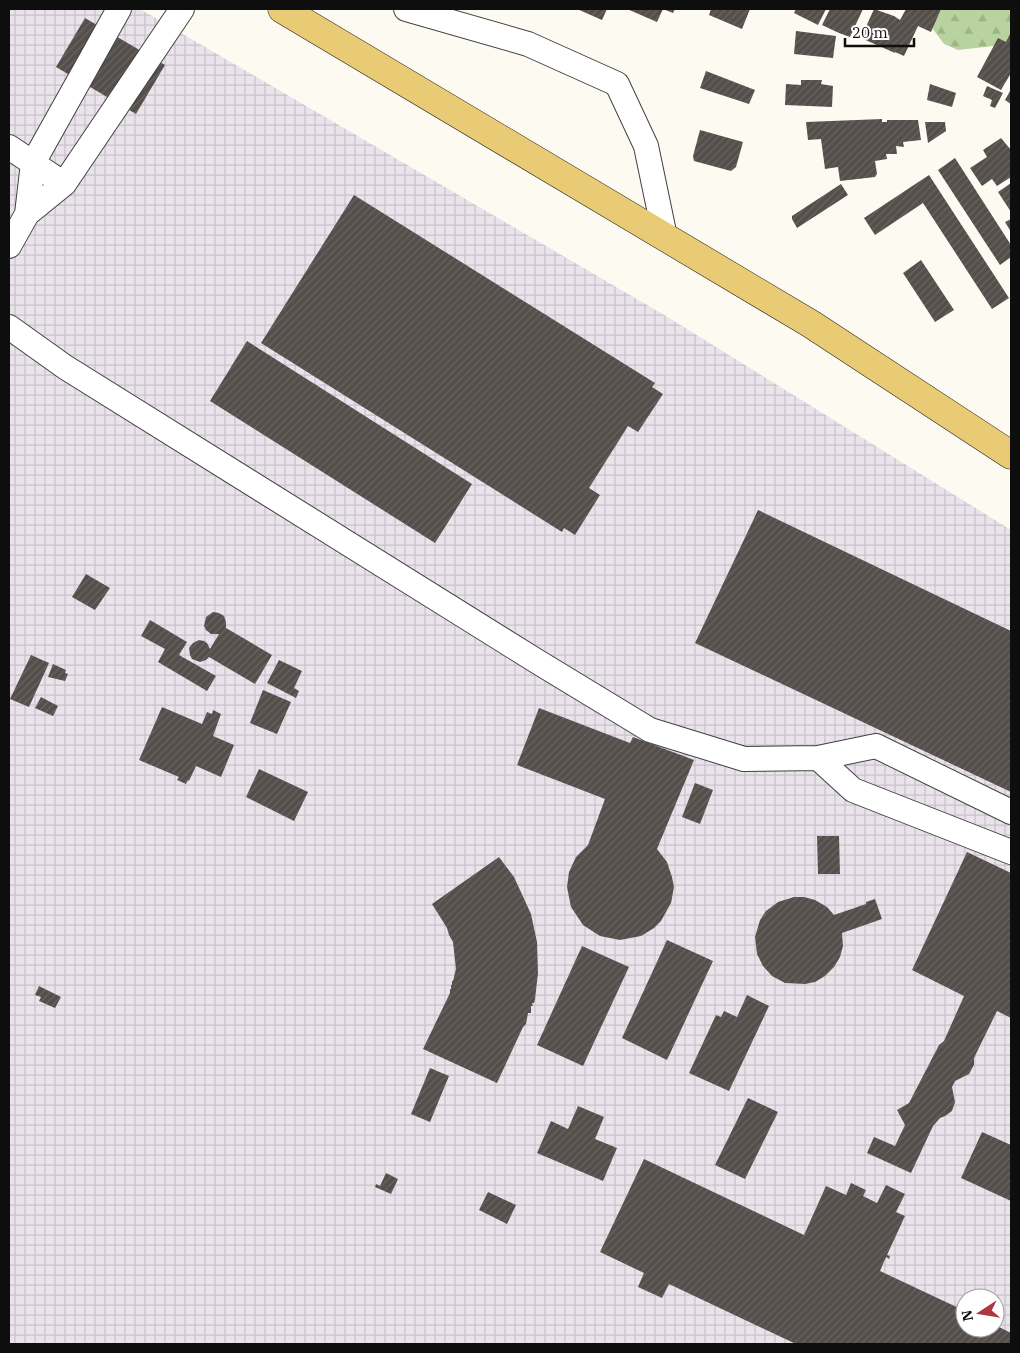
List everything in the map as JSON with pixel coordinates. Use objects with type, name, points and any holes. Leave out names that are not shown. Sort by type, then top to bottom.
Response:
[{"type":"main road","points":[[282,9],[811,324],[1011,455]]},
{"type":"street","points":[[27,214],[33,163],[119,9]]},
{"type":"street","points":[[9,246],[27,214],[64,184],[182,9]]},
{"type":"street","points":[[406,9],[528,44],[618,84],[646,146],[665,238]]},
{"type":"street","points":[[9,147],[64,184]]},
{"type":"street","points":[[9,327],[65,367],[650,730],[744,759],[818,758],[876,746],[1011,812]]},
{"type":"street","points":[[818,758],[853,790],[1011,852]]},
{"type":"shaded area","points":[[9,9],[140,9],[666,316],[1011,530],[1011,1344],[9,1344]]},
{"type":"green space","points":[[918,9],[1011,9],[1011,44],[958,50],[944,44]]},
{"type":"building","points":[[577,9],[607,9],[602,20]]},
{"type":"building","points":[[627,9],[663,9],[657,22]]},
{"type":"building","points":[[663,9],[675,9],[673,13]]},
{"type":"building","points":[[711,9],[750,9],[742,29],[709,15]]},
{"type":"building","points":[[796,9],[826,9],[818,25],[794,13]]},
{"type":"building","points":[[830,9],[863,9],[850,37],[822,25]]},
{"type":"building","points":[[874,9],[900,20],[906,9],[941,9],[931,32],[918,26],[904,56],[861,38]]},
{"type":"building","points":[[85,18],[165,65],[136,114],[56,67]]},
{"type":"building","points":[[796,31],[836,36],[833,58],[794,54]]},
{"type":"building","points":[[1011,32],[1011,73],[1001,90],[977,77],[998,38],[1006,42]]},
{"type":"building","points":[[706,71],[755,90],[749,104],[700,88]]},
{"type":"building","points":[[801,80],[822,80],[821,84],[833,86],[832,107],[785,105],[786,84],[801,85]]},
{"type":"building","points":[[930,84],[956,93],[952,107],[927,100]]},
{"type":"building","points":[[987,86],[1003,93],[995,108],[990,106],[992,100],[983,96]]},
{"type":"building","points":[[1011,89],[1011,104],[1005,100]]},
{"type":"building","points":[[882,119],[882,122],[887,122],[887,120],[918,120],[921,140],[903,142],[904,147],[896,146],[897,154],[886,154],[887,159],[875,161],[877,174],[875,177],[840,181],[838,167],[825,169],[821,139],[808,140],[806,122]]},
{"type":"building","points":[[925,122],[945,122],[946,131],[928,143]]},
{"type":"building","points":[[700,130],[743,142],[736,167],[731,171],[694,161],[693,156]]},
{"type":"building","points":[[1001,138],[1011,150],[1011,177],[997,186],[992,179],[982,186],[970,168],[987,157],[983,150]]},
{"type":"building","points":[[955,158],[1011,245],[1011,257],[1000,265],[938,170]]},
{"type":"building","points":[[929,175],[1009,298],[992,309],[923,203],[875,235],[864,218]]},
{"type":"building","points":[[1011,183],[1011,212],[998,192]]},
{"type":"building","points":[[841,184],[848,195],[797,228],[792,216]]},
{"type":"building","points":[[354,195],[655,383],[652,387],[663,394],[638,432],[628,426],[589,488],[600,495],[575,535],[564,528],[562,532],[261,343]]},
{"type":"building","points":[[1011,219],[1011,232],[1005,222]]},
{"type":"building","points":[[921,260],[954,310],[935,322],[903,273]]},
{"type":"building","points":[[247,341],[472,484],[435,543],[210,401]]},
{"type":"building","points":[[758,510],[1011,631],[1011,792],[695,643]]},
{"type":"building","points":[[86,574],[110,588],[95,610],[72,597]]},
{"type":"building","points":[[213,612],[224,616],[226,628],[272,655],[255,684],[209,657],[200,662],[192,659],[189,648],[193,643],[199,640],[204,641],[210,649],[219,634],[211,634],[204,626],[206,617]]},
{"type":"building","points":[[150,620],[187,642],[179,655],[216,676],[207,691],[158,662],[165,649],[141,636]]},
{"type":"building","points":[[31,655],[49,663],[29,707],[10,699]]},
{"type":"building","points":[[279,660],[302,671],[294,688],[299,691],[296,698],[267,683]]},
{"type":"building","points":[[53,664],[66,670],[65,673],[68,674],[65,681],[48,677]]},
{"type":"building","points":[[263,690],[291,702],[277,734],[250,723]]},
{"type":"building","points":[[41,697],[58,706],[53,716],[35,708]]},
{"type":"building","points":[[162,707],[202,724],[207,712],[212,714],[213,710],[221,714],[213,736],[234,745],[221,777],[196,766],[186,784],[177,780],[179,777],[139,760]]},
{"type":"building","points":[[539,708],[630,743],[633,737],[694,760],[657,849],[667,862],[672,877],[674,887],[671,903],[661,921],[641,936],[620,940],[600,936],[583,925],[571,907],[567,887],[569,872],[576,857],[588,845],[605,799],[517,765]]},
{"type":"building","points":[[259,769],[308,792],[294,821],[246,797]]},
{"type":"building","points":[[695,783],[713,790],[700,824],[682,817]]},
{"type":"building","points":[[817,836],[839,836],[840,874],[818,874]]},
{"type":"building","points":[[967,852],[1011,873],[1011,1018],[997,1011],[974,1058],[974,1065],[969,1074],[955,1081],[952,1087],[955,1102],[952,1111],[940,1118],[933,1126],[911,1173],[867,1153],[874,1137],[895,1146],[905,1125],[897,1110],[909,1103],[939,1045],[944,1041],[964,996],[912,970]]},
{"type":"building","points":[[499,857],[514,877],[531,914],[537,942],[538,973],[535,999],[534,1003],[532,1003],[533,1006],[531,1006],[531,1013],[528,1013],[526,1024],[497,1083],[423,1049],[450,993],[456,969],[453,942],[447,928],[432,904]]},
{"type":"building","points":[[794,897],[815,900],[827,907],[834,915],[875,899],[882,919],[842,933],[843,946],[840,957],[825,976],[815,982],[805,984],[785,983],[772,976],[763,966],[757,954],[755,937],[760,920],[766,911],[778,902]]},
{"type":"building","points":[[667,940],[713,961],[667,1060],[622,1038]]},
{"type":"building","points":[[582,946],[629,967],[583,1066],[537,1045]]},
{"type":"building","points":[[39,986],[61,997],[55,1008],[39,1001],[41,997],[35,995]]},
{"type":"building","points":[[747,995],[769,1006],[729,1091],[689,1073],[716,1015],[721,1017],[724,1011],[737,1017]]},
{"type":"building","points":[[430,1068],[449,1076],[430,1122],[411,1114]]},
{"type":"building","points":[[748,1098],[778,1112],[745,1179],[715,1165]]},
{"type":"building","points":[[578,1106],[604,1117],[595,1139],[617,1148],[603,1181],[537,1153],[551,1121],[568,1129]]},
{"type":"building","points":[[982,1132],[1011,1145],[1011,1201],[961,1178]]},
{"type":"building","points":[[644,1159],[804,1235],[826,1186],[846,1195],[851,1183],[866,1190],[863,1196],[877,1203],[886,1185],[905,1194],[896,1212],[905,1216],[887,1255],[890,1256],[889,1259],[886,1257],[880,1271],[955,1306],[955,1338],[1005,1338],[1005,1330],[1011,1333],[1011,1344],[796,1344],[669,1284],[662,1298],[638,1287],[644,1273],[600,1252]]},
{"type":"building","points":[[386,1173],[398,1179],[391,1194],[375,1187],[376,1184],[380,1186]]},
{"type":"building","points":[[488,1192],[516,1205],[507,1224],[479,1210]]}]
